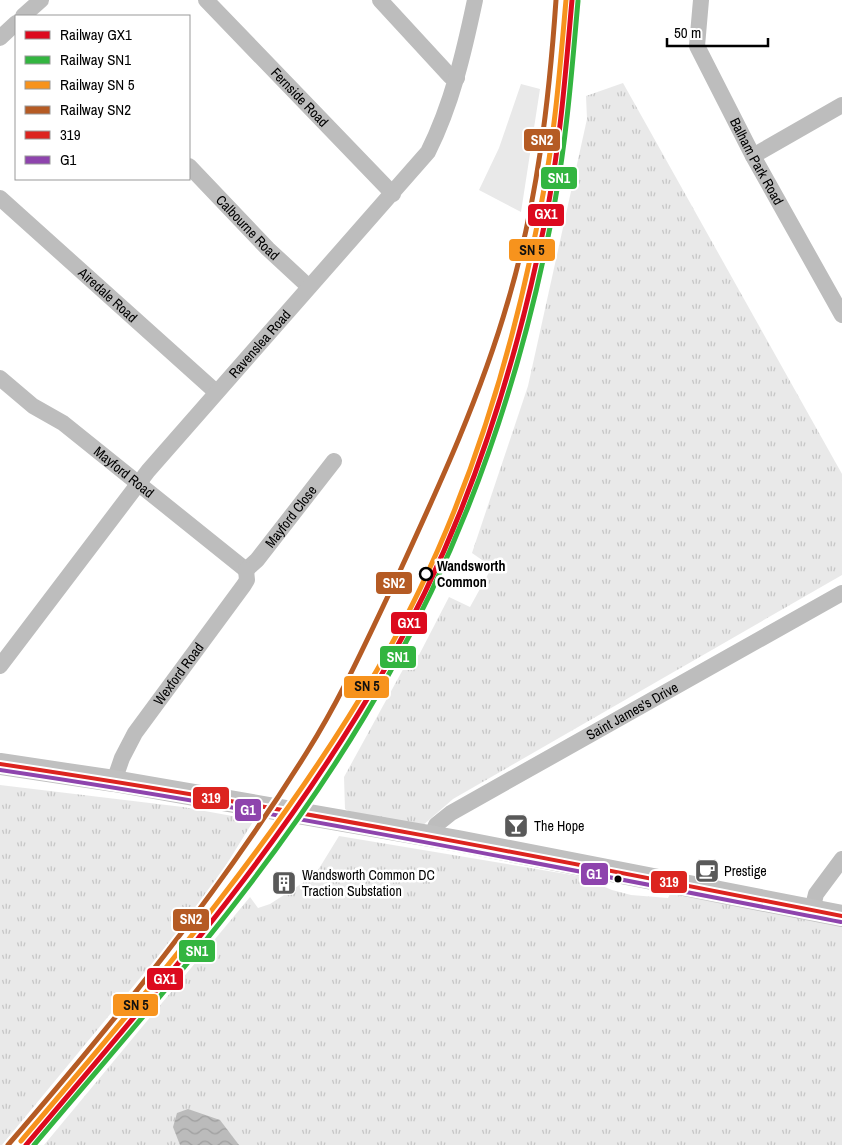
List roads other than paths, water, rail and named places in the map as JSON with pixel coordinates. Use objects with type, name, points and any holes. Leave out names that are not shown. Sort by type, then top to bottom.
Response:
[{"type":"main road","points":[[0,764],[114,781],[431,837],[842,916]]},
{"type":"street","name":"Fernside Road","points":[[206,0],[393,194]]},
{"type":"street","points":[[380,0],[450,76],[456,78]]},
{"type":"street","name":"Ravenslea Road","points":[[0,666],[138,483],[428,152],[445,112],[456,78],[476,0]]},
{"type":"street","name":"Balham Park Road","points":[[701,0],[697,46],[753,156],[842,315]]},
{"type":"street","points":[[24,15],[39,5]]},
{"type":"street","points":[[0,38],[15,24]]},
{"type":"street","points":[[753,156],[842,105]]},
{"type":"street","name":"Calbourne Road","points":[[190,167],[268,249],[309,287]]},
{"type":"street","name":"Airedale Road","points":[[0,198],[216,392]]},
{"type":"street","name":"Mayford Road","points":[[0,378],[33,406],[63,423],[246,570]]},
{"type":"street","name":"Mayford Close","points":[[246,570],[257,560],[334,461]]},
{"type":"street","name":"Wexford Road","points":[[114,781],[122,758],[135,733],[154,704],[244,585],[248,574],[246,570]]},
{"type":"street","name":"Saint James's Drive","points":[[431,837],[436,825],[451,813],[842,593]]},
{"type":"street","points":[[812,910],[816,894],[842,859]]},
{"type":"water","points":[[188,1109],[220,1120],[239,1145],[180,1145],[173,1127],[177,1113]]},
{"type":"rail line","name":"SN2","points":[[8,1145],[127,1003],[238,855],[307,752],[367,641],[459,439],[485,371],[508,301],[527,227],[534,190],[550,76],[556,0]]},
{"type":"rail line","name":"GX1","points":[[26,1145],[169,975],[260,858],[303,798],[383,672],[413,617],[440,561],[486,444],[522,323],[549,201],[557,151],[572,0]]},
{"type":"rail line","name":"SN1","points":[[34,1145],[224,918],[269,859],[353,736],[419,617],[446,560],[492,443],[528,323],[543,262],[563,151],[578,1]]},
{"type":"place","name":"Wandsworth Common","points":[[426,574]]},
{"type":"place","name":"The Hope","points":[[516,826]]},
{"type":"place","name":"Prestige","points":[[707,871]]},
{"type":"place","name":"Wandsworth Common DC Traction Substation","points":[[284,883]]}]
